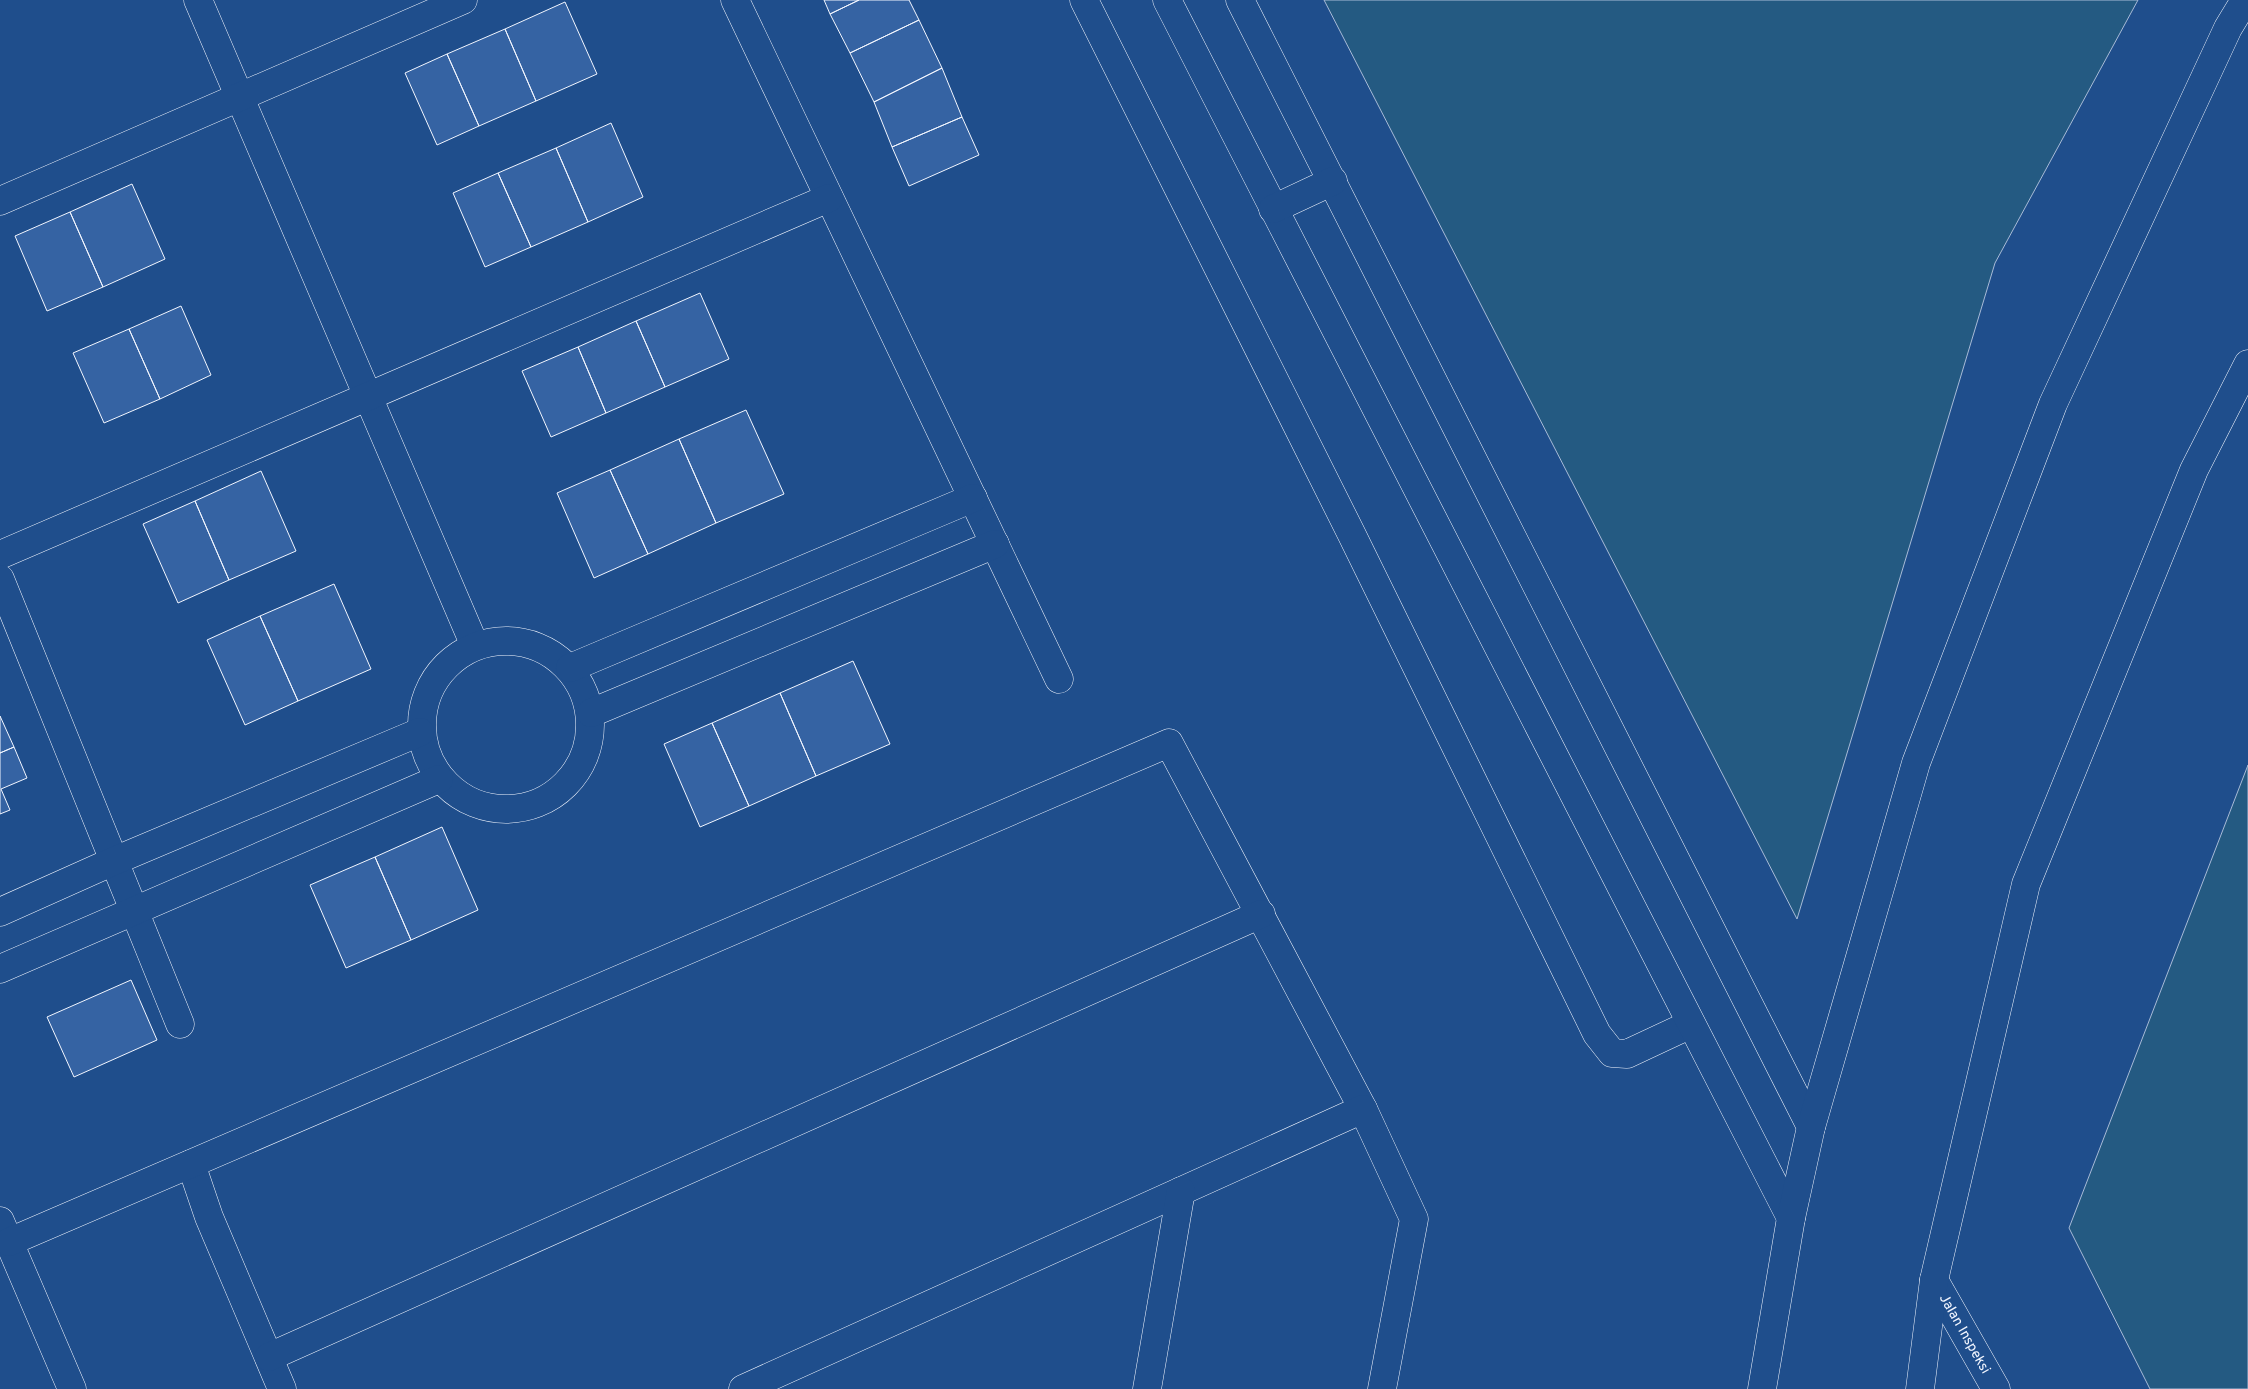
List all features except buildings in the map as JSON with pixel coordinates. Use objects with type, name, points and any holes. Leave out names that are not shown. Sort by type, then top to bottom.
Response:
[{"type":"street","points":[[198,0],[475,646]]},
{"type":"street","points":[[0,201],[463,0]]},
{"type":"street","points":[[735,0],[1059,679]]},
{"type":"street","points":[[1084,0],[1352,535],[1597,1034],[1612,1053],[1627,1054],[1691,1024]]},
{"type":"street","points":[[1167,0],[1791,1218]]},
{"type":"street","points":[[1240,0],[1811,1127]]},
{"type":"street","points":[[1762,1389],[1791,1218],[1811,1127],[1916,763],[2046,423],[2228,28],[2245,0]]},
{"type":"street","points":[[1273,209],[1333,181]]},
{"type":"street","points":[[0,555],[829,198]]},
{"type":"street","points":[[1920,1389],[1934,1280],[2026,884],[2194,470],[2248,364]]},
{"type":"street","points":[[570,668],[973,498]]},
{"type":"street","points":[[591,713],[995,544]]},
{"type":"street","points":[[0,579],[180,1024]]},
{"type":"street","points":[[509,640],[542,648],[570,668],[591,713],[586,757],[559,793],[518,810],[474,805],[439,779],[420,732],[425,696],[445,666],[475,646],[509,640]]},
{"type":"street","points":[[0,912],[114,861],[420,732]]},
{"type":"street","points":[[72,1389],[5,1232],[191,1164],[1169,743],[1261,914],[1362,1109],[1414,1218],[1382,1389]]},
{"type":"street","points":[[0,969],[439,779]]},
{"type":"street","points":[[269,1357],[1261,914]]},
{"type":"street","points":[[743,1389],[1362,1109]]},
{"type":"street","points":[[191,1164],[209,1217],[282,1389]]},
{"type":"street","points":[[1147,1389],[1181,1191]]},
{"type":"street","name":"Jalan Inspeksi","points":[[1934,1280],[1996,1389]]},
{"type":"shaded area","points":[[1324,0],[2138,0],[1995,263],[1797,919]]},
{"type":"shaded area","points":[[2248,765],[2248,1389],[2150,1389],[2069,1228]]}]
